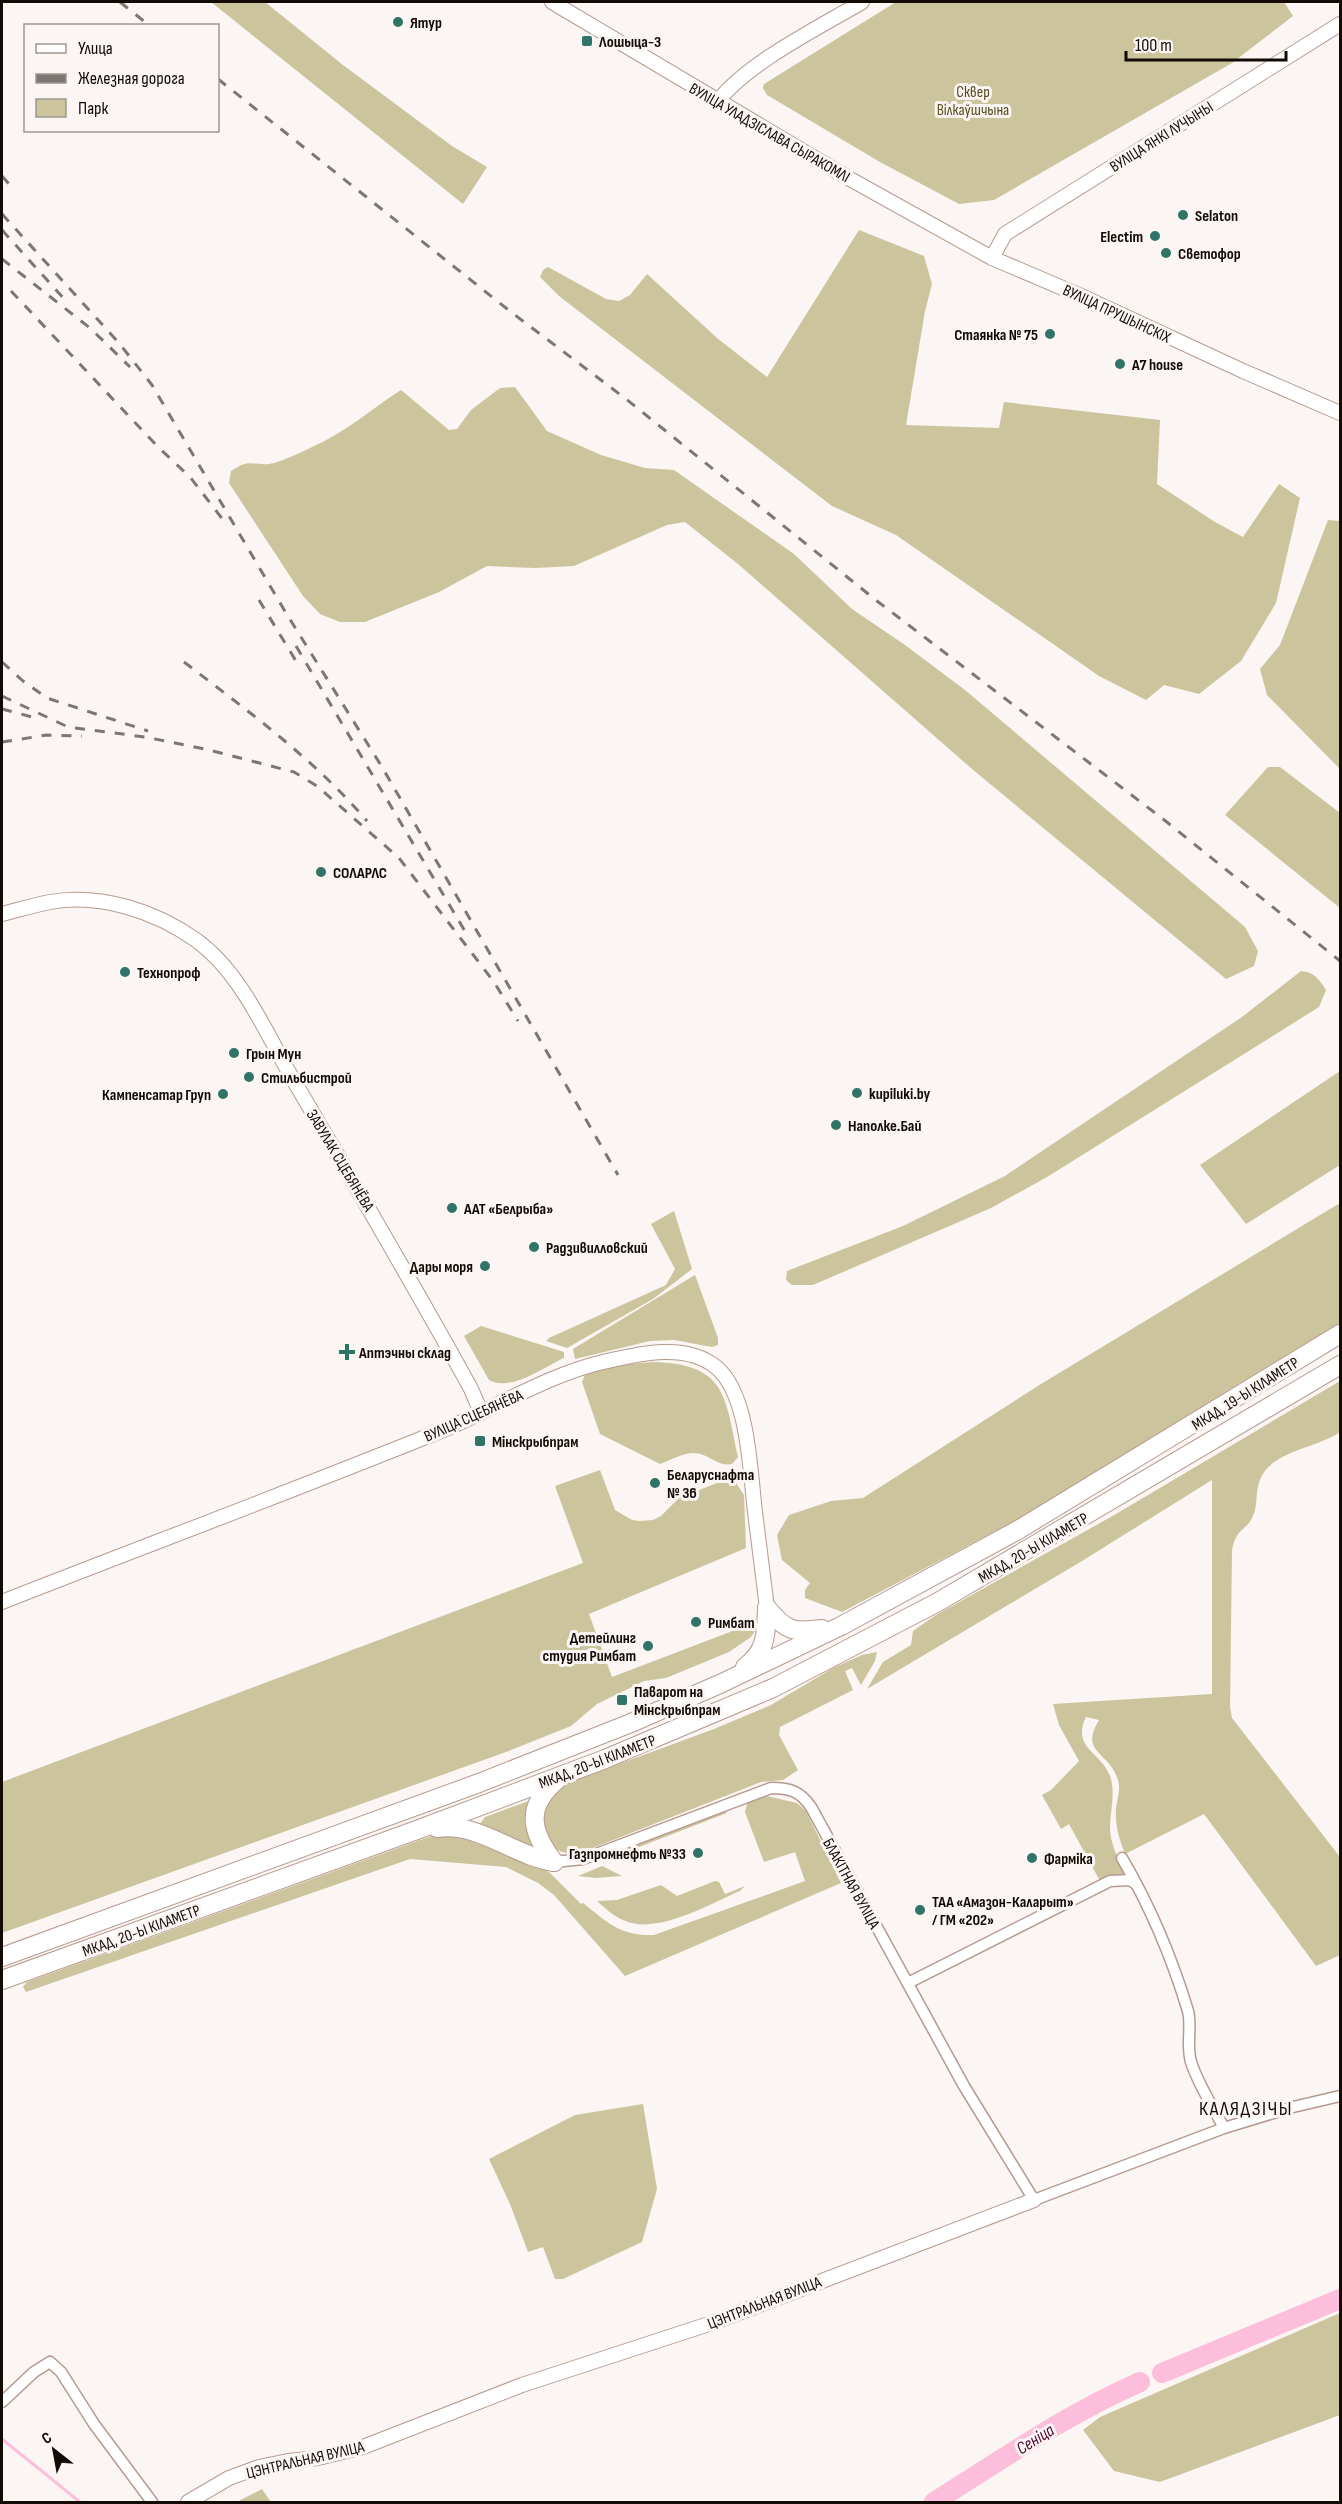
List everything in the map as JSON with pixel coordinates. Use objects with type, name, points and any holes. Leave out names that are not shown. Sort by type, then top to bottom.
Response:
[{"type":"highway","name":"МКАД, 19-Ы КІЛАМЕТР","points":[[1149,1452],[1341,1334]]},
{"type":"highway","name":"МКАД, 19-Ы КІЛАМЕТР","points":[[1161,1473],[1341,1365]]},
{"type":"highway","name":"МКАД, 20-Ы КІЛАМЕТР","points":[[2,1957],[479,1783],[631,1723],[722,1683],[841,1626],[1018,1530],[1149,1452]]},
{"type":"highway","name":"МКАД, 20-Ы КІЛАМЕТР","points":[[2,1980],[414,1831],[703,1718],[773,1688],[938,1602],[1161,1473]]},
{"type":"highway","points":[[767,1608],[779,1622],[792,1631],[800,1632],[841,1626]]},
{"type":"highway","points":[[722,1683],[753,1661],[760,1652],[766,1637],[767,1608]]},
{"type":"highway","points":[[554,1862],[537,1838],[534,1819],[540,1796],[565,1772]]},
{"type":"highway","points":[[414,1831],[453,1825],[472,1830],[538,1860],[554,1862]]},
{"type":"street","name":"ВУЛІЦА УЛАДЗІСЛАВА СЫРАКОМЛІ","points":[[552,2],[885,199],[992,258]]},
{"type":"street","points":[[718,101],[749,71],[862,2]]},
{"type":"street","name":"ВУЛІЦА ЯНКІ ЛУЧЫНЫ","points":[[992,258],[1005,234],[1341,24]]},
{"type":"street","name":"ВУЛІЦА ПРУШЫНСКІХ","points":[[992,258],[1341,413]]},
{"type":"street","name":"ЗАВУЛАК СЦЕБЯНЁВА","points":[[2,914],[52,902],[91,901],[125,906],[156,917],[196,940],[215,957],[245,995],[360,1191],[471,1389],[481,1412]]},
{"type":"street","name":"ВУЛІЦА СЦЕБЯНЁВА","points":[[2,1602],[450,1427],[567,1373],[625,1357],[678,1352],[704,1359],[717,1368],[730,1384],[744,1431],[767,1608]]},
{"type":"street","name":"БЛАКІТНАЯ ВУЛІЦА","points":[[554,1862],[583,1859],[771,1788],[798,1791],[811,1807],[964,2086],[1034,2200]]},
{"type":"street","points":[[1122,1858],[1138,1886],[1173,1968],[1189,2015],[1188,2042],[1191,2063],[1224,2128]]},
{"type":"street","points":[[908,1983],[1110,1881],[1130,1880],[1138,1886]]},
{"type":"street","name":"ЦЭНТРАЛЬНАЯ ВУЛІЦА","points":[[188,2502],[229,2478],[259,2467],[318,2458],[363,2446],[522,2385],[712,2323],[1224,2128],[1293,2107],[1341,2096]]},
{"type":"street","points":[[2,2402],[34,2372],[50,2362],[61,2372],[94,2424],[152,2502]]},
{"type":"green space","points":[[211,2],[265,2],[343,65],[452,146],[487,167],[463,204]]},
{"type":"green space","name":"Сквер Вілкаўшчына","points":[[896,2],[1284,2],[1293,16],[1232,63],[994,200],[959,204],[880,162],[767,95],[763,88],[764,84]]},
{"type":"green space","points":[[859,230],[924,256],[932,284],[925,311],[906,425],[999,428],[1004,402],[1160,420],[1157,484],[1215,522],[1243,537],[1279,484],[1300,498],[1276,603],[1241,661],[1199,694],[1164,685],[1146,700],[1099,676],[896,535],[832,506],[559,296],[540,277],[543,270],[548,267],[606,299],[619,301],[630,295],[647,274],[717,338],[767,377]]},
{"type":"green space","points":[[515,387],[547,431],[601,455],[645,468],[674,470],[794,554],[852,609],[965,690],[1245,927],[1258,951],[1254,966],[1226,979],[972,769],[738,564],[685,522],[667,525],[574,566],[535,568],[487,566],[439,592],[365,622],[340,622],[320,614],[303,596],[229,483],[231,471],[238,467],[249,463],[274,463],[289,458],[336,435],[401,390],[449,430],[457,429],[471,410],[500,388]]},
{"type":"green space","points":[[1328,520],[1340,521],[1340,769],[1267,695],[1260,669],[1280,645]]},
{"type":"green space","points":[[1268,767],[1280,767],[1340,813],[1340,908],[1225,815]]},
{"type":"green space","points":[[1301,971],[1316,977],[1326,990],[1319,1007],[1047,1177],[991,1208],[813,1285],[792,1285],[786,1280],[787,1271],[903,1226],[1005,1176],[1242,1017]]},
{"type":"green space","points":[[1340,1071],[1340,1165],[1246,1224],[1200,1165]]},
{"type":"green space","points":[[1340,1203],[1340,1326],[1028,1514],[842,1612],[805,1598],[805,1590],[810,1583],[782,1560],[777,1535],[789,1515],[831,1501],[863,1498],[1041,1384]]},
{"type":"green space","points":[[674,1211],[692,1269],[653,1299],[567,1348],[546,1341],[666,1285],[675,1269],[651,1224]]},
{"type":"green space","points":[[695,1275],[718,1338],[718,1345],[712,1347],[674,1340],[650,1341],[575,1359],[573,1349]]},
{"type":"green space","points":[[481,1326],[564,1352],[564,1358],[517,1381],[498,1383],[489,1380],[464,1336]]},
{"type":"green space","points":[[653,1362],[677,1364],[695,1369],[709,1377],[718,1387],[730,1416],[738,1457],[732,1464],[721,1463],[698,1453],[692,1453],[660,1464],[600,1434],[582,1382],[585,1375],[591,1371],[608,1367]]},
{"type":"green space","points":[[1340,1381],[1340,1432],[1284,1456],[1265,1470],[1258,1485],[1256,1507],[1251,1521],[1239,1533],[1232,1550],[1230,1707],[1232,1718],[1340,1857],[1340,1955],[1316,1966],[1204,1814],[1125,1854],[1116,1821],[1119,1783],[1114,1770],[1098,1752],[1092,1740],[1099,1720],[1086,1717],[1082,1727],[1082,1736],[1089,1749],[1106,1768],[1112,1782],[1110,1834],[1124,1872],[1120,1876],[1100,1881],[1069,1824],[1061,1829],[1042,1795],[1051,1790],[1079,1761],[1059,1725],[1053,1704],[1212,1694],[1212,1480],[1082,1561],[867,1689],[883,1662],[911,1645],[913,1631],[936,1615],[1116,1514]]},
{"type":"green space","points":[[600,1470],[615,1510],[632,1520],[653,1520],[661,1516],[679,1498],[727,1479],[734,1480],[744,1495],[746,1548],[589,1614],[612,1677],[730,1632],[747,1621],[754,1620],[757,1628],[751,1637],[729,1652],[666,1678],[644,1681],[597,1704],[571,1726],[506,1752],[2,1933],[2,1782],[583,1563],[555,1486]]},
{"type":"green space","points":[[877,1652],[875,1661],[861,1685],[852,1668],[845,1671],[853,1690],[780,1727],[779,1735],[798,1770],[783,1780],[761,1782],[585,1851],[566,1853],[548,1844],[541,1811],[551,1789],[714,1729],[771,1705],[833,1668],[862,1655]]},
{"type":"green space","points":[[762,1795],[797,1803],[806,1811],[841,1883],[625,1976],[554,1895],[538,1883],[506,1867],[410,1859],[26,1992],[23,1987],[27,1982],[434,1835],[454,1831],[533,1862],[550,1873],[581,1904],[583,1903],[615,1927],[632,1933],[654,1935],[805,1881],[795,1852],[764,1862],[745,1812],[748,1801]]},
{"type":"green space","points":[[534,1799],[528,1816],[527,1828],[531,1841],[540,1855],[483,1831],[480,1824],[485,1817]]},
{"type":"green space","points":[[724,1811],[727,1813],[626,1852],[621,1850]]},
{"type":"green space","points":[[602,1866],[622,1876],[596,1878],[578,1876]]},
{"type":"green space","points":[[715,1881],[719,1882],[725,1894],[745,1886],[740,1891],[698,1910],[651,1924],[636,1924],[623,1920],[597,1901],[617,1900],[661,1885],[677,1896]]},
{"type":"green space","points":[[643,2104],[657,2189],[642,2242],[563,2279],[555,2279],[543,2247],[528,2252],[510,2204],[489,2159],[575,2115]]},
{"type":"green space","points":[[1340,2313],[1340,2415],[1160,2482],[1114,2471],[1083,2430],[1100,2417]]},
{"type":"green space","points":[[262,2489],[271,2502],[237,2502]]},
{"type":"waterway","name":"Сеніца","points":[[1162,2373],[1340,2299]]},
{"type":"waterway","name":"Сеніца","points":[[934,2502],[1060,2423],[1140,2382]]},
{"type":"waterway","points":[[2,2439],[80,2502]]},
{"type":"railway","points":[[120,2],[148,24]]},
{"type":"railway","points":[[219,80],[511,312],[626,399],[877,601],[1163,819],[1340,961]]},
{"type":"railway","points":[[2,176],[9,184]]},
{"type":"railway","points":[[2,214],[119,343],[152,385],[286,613],[382,767],[618,1175]]},
{"type":"railway","points":[[2,230],[66,301]]},
{"type":"railway","points":[[2,259],[90,328],[130,367]]},
{"type":"railway","points":[[11,291],[158,447],[190,477],[224,521]]},
{"type":"railway","points":[[259,600],[296,661]]},
{"type":"railway","points":[[296,646],[469,938]]},
{"type":"railway","points":[[2,662],[47,698],[148,731]]},
{"type":"railway","points":[[184,662],[303,757],[367,821]]},
{"type":"railway","points":[[2,696],[68,727],[145,737],[205,749],[294,772],[317,786],[399,858],[494,982],[518,1021]]},
{"type":"railway","points":[[2,709],[36,718]]},
{"type":"railway","points":[[2,742],[47,735],[82,736]]},
{"type":"place","name":"Ятур","points":[[398,22]]},
{"type":"place","name":"Лошыца-3","points":[[587,41]]},
{"type":"place","name":"Selaton","points":[[1183,215]]},
{"type":"place","name":"Electim","points":[[1155,236]]},
{"type":"place","name":"Светофор","points":[[1166,253]]},
{"type":"place","name":"Стаянка № 75","points":[[1050,334]]},
{"type":"place","name":"A7 house","points":[[1120,364]]},
{"type":"place","name":"СОЛАРЛС","points":[[321,872]]},
{"type":"place","name":"Технопроф","points":[[125,972]]},
{"type":"place","name":"Грын Мун","points":[[234,1053]]},
{"type":"place","name":"Стильбистрой","points":[[249,1077]]},
{"type":"place","name":"kupiluki.by","points":[[857,1093]]},
{"type":"place","name":"Кампенсатар Груп","points":[[223,1094]]},
{"type":"place","name":"Наполке.Бай","points":[[836,1125]]},
{"type":"place","name":"ААТ «Белрыба»","points":[[452,1208]]},
{"type":"place","name":"Радзивилловский","points":[[534,1247]]},
{"type":"place","name":"Дары моря","points":[[485,1266]]},
{"type":"place","name":"Аптэчны склад","points":[[347,1352]]},
{"type":"place","name":"Мінскрыбпрам","points":[[480,1441]]},
{"type":"place","name":"Беларуснафта № 36","points":[[655,1483]]},
{"type":"place","name":"Римбат","points":[[696,1622]]},
{"type":"place","name":"Детейлинг студия Римбат","points":[[648,1646]]},
{"type":"place","name":"Паварот на Мінскрыбпрам","points":[[622,1700]]},
{"type":"place","name":"Газпромнефть №33","points":[[698,1853]]},
{"type":"place","name":"Фарміка","points":[[1032,1858]]},
{"type":"place","name":"ТАА «Амазон-Каларыт» / ГМ «202»","points":[[920,1910]]},
{"type":"district","name":"КАЛЯДЗІЧЫ","points":[[1246,2108]]}]
